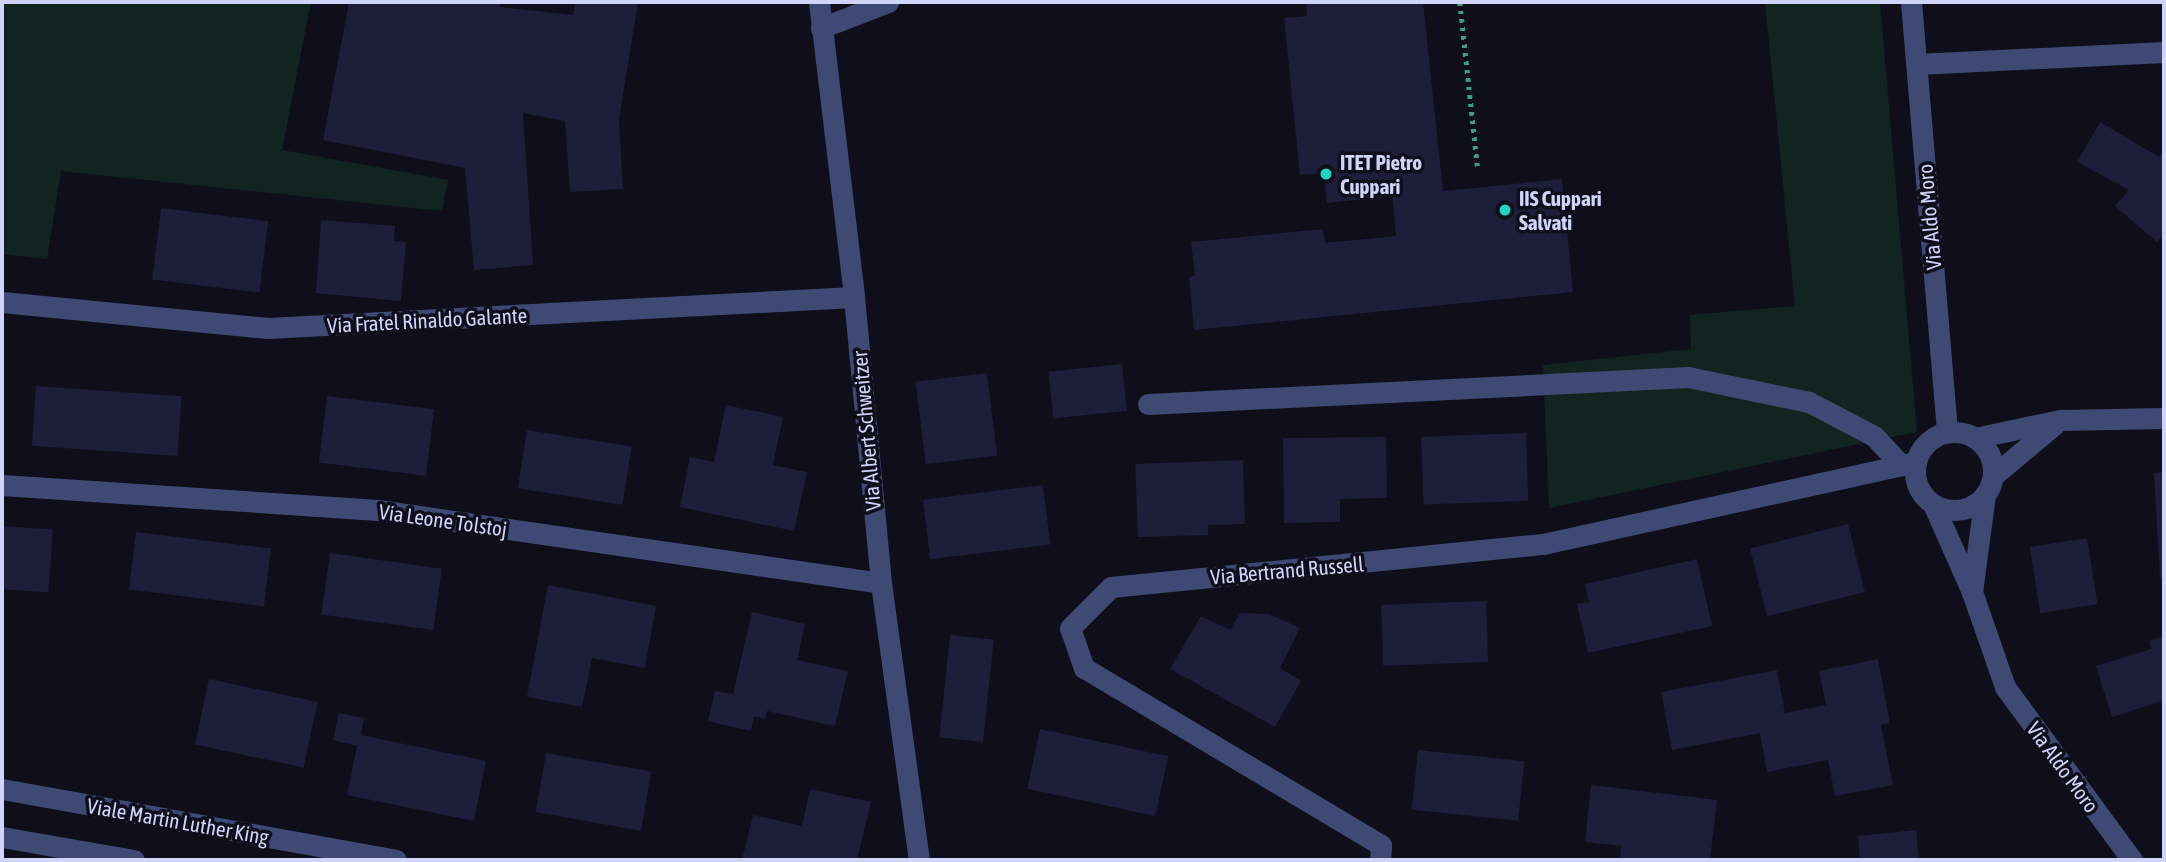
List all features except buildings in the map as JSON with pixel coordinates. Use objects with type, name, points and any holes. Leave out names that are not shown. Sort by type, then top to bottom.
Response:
[{"type":"street","name":"Via Albert Schweitzer","points":[[819,2],[854,297],[881,583],[919,860]]},
{"type":"street","points":[[821,28],[887,2]]},
{"type":"street","name":"Via Aldo Moro","points":[[1910,2],[1947,432]]},
{"type":"street","points":[[1917,64],[2164,52]]},
{"type":"street","name":"Via Fratel Rinaldo Galante","points":[[2,302],[268,328],[854,297]]},
{"type":"street","points":[[1148,404],[1688,377],[1809,402],[1874,436],[1909,464],[1927,443],[1947,432],[1975,438],[2060,420],[2164,418]]},
{"type":"street","points":[[1933,504],[1955,510],[1989,486],[2060,420]]},
{"type":"street","name":"Via Aldo Moro","points":[[1972,592],[1989,486],[1990,454],[1975,438]]},
{"type":"street","name":"Via Aldo Moro","points":[[1909,464],[1917,486],[1933,504],[1972,592],[2005,687],[2132,860]]},
{"type":"street","name":"Via Bertrand Russell","points":[[1380,860],[1381,845],[1084,668],[1070,628],[1111,587],[1543,544],[1909,464]]},
{"type":"street","name":"Via Leone Tolstoj","points":[[2,485],[378,510],[881,583]]},
{"type":"street","name":"Viale Martin Luther King","points":[[2,789],[396,860]]},
{"type":"street","points":[[2,837],[134,860]]},
{"type":"path","points":[[1460,2],[1478,170]]},
{"type":"green space","points":[[2,2],[311,2],[282,150],[448,180],[442,211],[61,171],[47,259],[2,254]]},
{"type":"green space","points":[[1765,2],[1880,2],[1917,432],[1549,508],[1543,365],[1691,349],[1690,315],[1795,306]]},
{"type":"place","name":"ITET Pietro Cuppari","points":[[1326,174]]},
{"type":"place","name":"IIS Cuppari Salvati","points":[[1505,210]]}]
